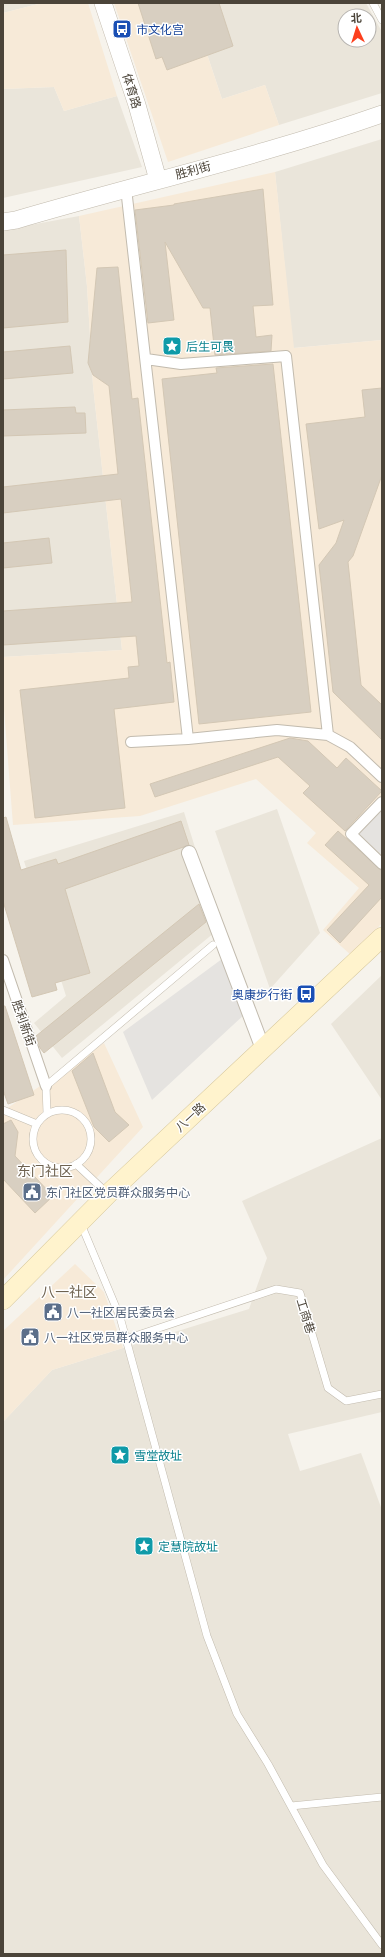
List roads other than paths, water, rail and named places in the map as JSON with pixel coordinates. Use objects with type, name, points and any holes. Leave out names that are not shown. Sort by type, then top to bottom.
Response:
[{"type":"main road","name":"八一路","points":[[3,1300],[108,1194],[382,937]]},
{"type":"street","name":"体育路","points":[[103,3],[135,97],[158,180]]},
{"type":"street","name":"胜利街","points":[[3,222],[16,220],[126,188],[314,138],[382,114]]},
{"type":"street","points":[[126,188],[188,739]]},
{"type":"street","points":[[146,359],[181,364],[286,356],[328,735]]},
{"type":"street","points":[[131,742],[188,739],[277,730],[328,735],[350,747],[382,777]]},
{"type":"street","points":[[382,802],[351,834],[382,864]]},
{"type":"street","points":[[189,853],[263,1048]]},
{"type":"street","name":"胜利新街","points":[[3,960],[46,1086]]},
{"type":"lane","points":[[373,3],[382,20]]},
{"type":"lane","points":[[47,1113],[46,1086],[214,944]]},
{"type":"lane","points":[[3,1110],[36,1124]]},
{"type":"lane","points":[[62,1110],[69,1111],[82,1118],[87,1124],[90,1131],[90,1146],[87,1153],[76,1164],[62,1168],[54,1166],[41,1159],[34,1146],[33,1138],[36,1124],[47,1113],[62,1110]]},
{"type":"lane","points":[[76,1164],[108,1194]]},
{"type":"lane","points":[[80,1223],[120,1318],[207,1636],[238,1714],[323,1865],[382,1945]]},
{"type":"lane","name":"工商巷","points":[[126,1339],[276,1289],[300,1293],[328,1388],[346,1401],[382,1394]]},
{"type":"lane","points":[[291,1806],[382,1797]]},
{"type":"place","name":"市文化宫","points":[[122,29]]},
{"type":"place","name":"后生可畏","points":[[172,346]]},
{"type":"place","name":"奥康步行街","points":[[306,994]]},
{"type":"place","name":"东门社区党员群众服务中心","points":[[32,1192]]},
{"type":"place","name":"八一社区居民委员会","points":[[53,1312]]},
{"type":"place","name":"八一社区党员群众服务中心","points":[[30,1337]]},
{"type":"place","name":"雪堂故址","points":[[120,1455]]},
{"type":"place","name":"定慧院故址","points":[[144,1546]]},
{"type":"district","name":"东门社区","points":[[45,1171]]},
{"type":"district","name":"八一社区","points":[[69,1292]]}]
